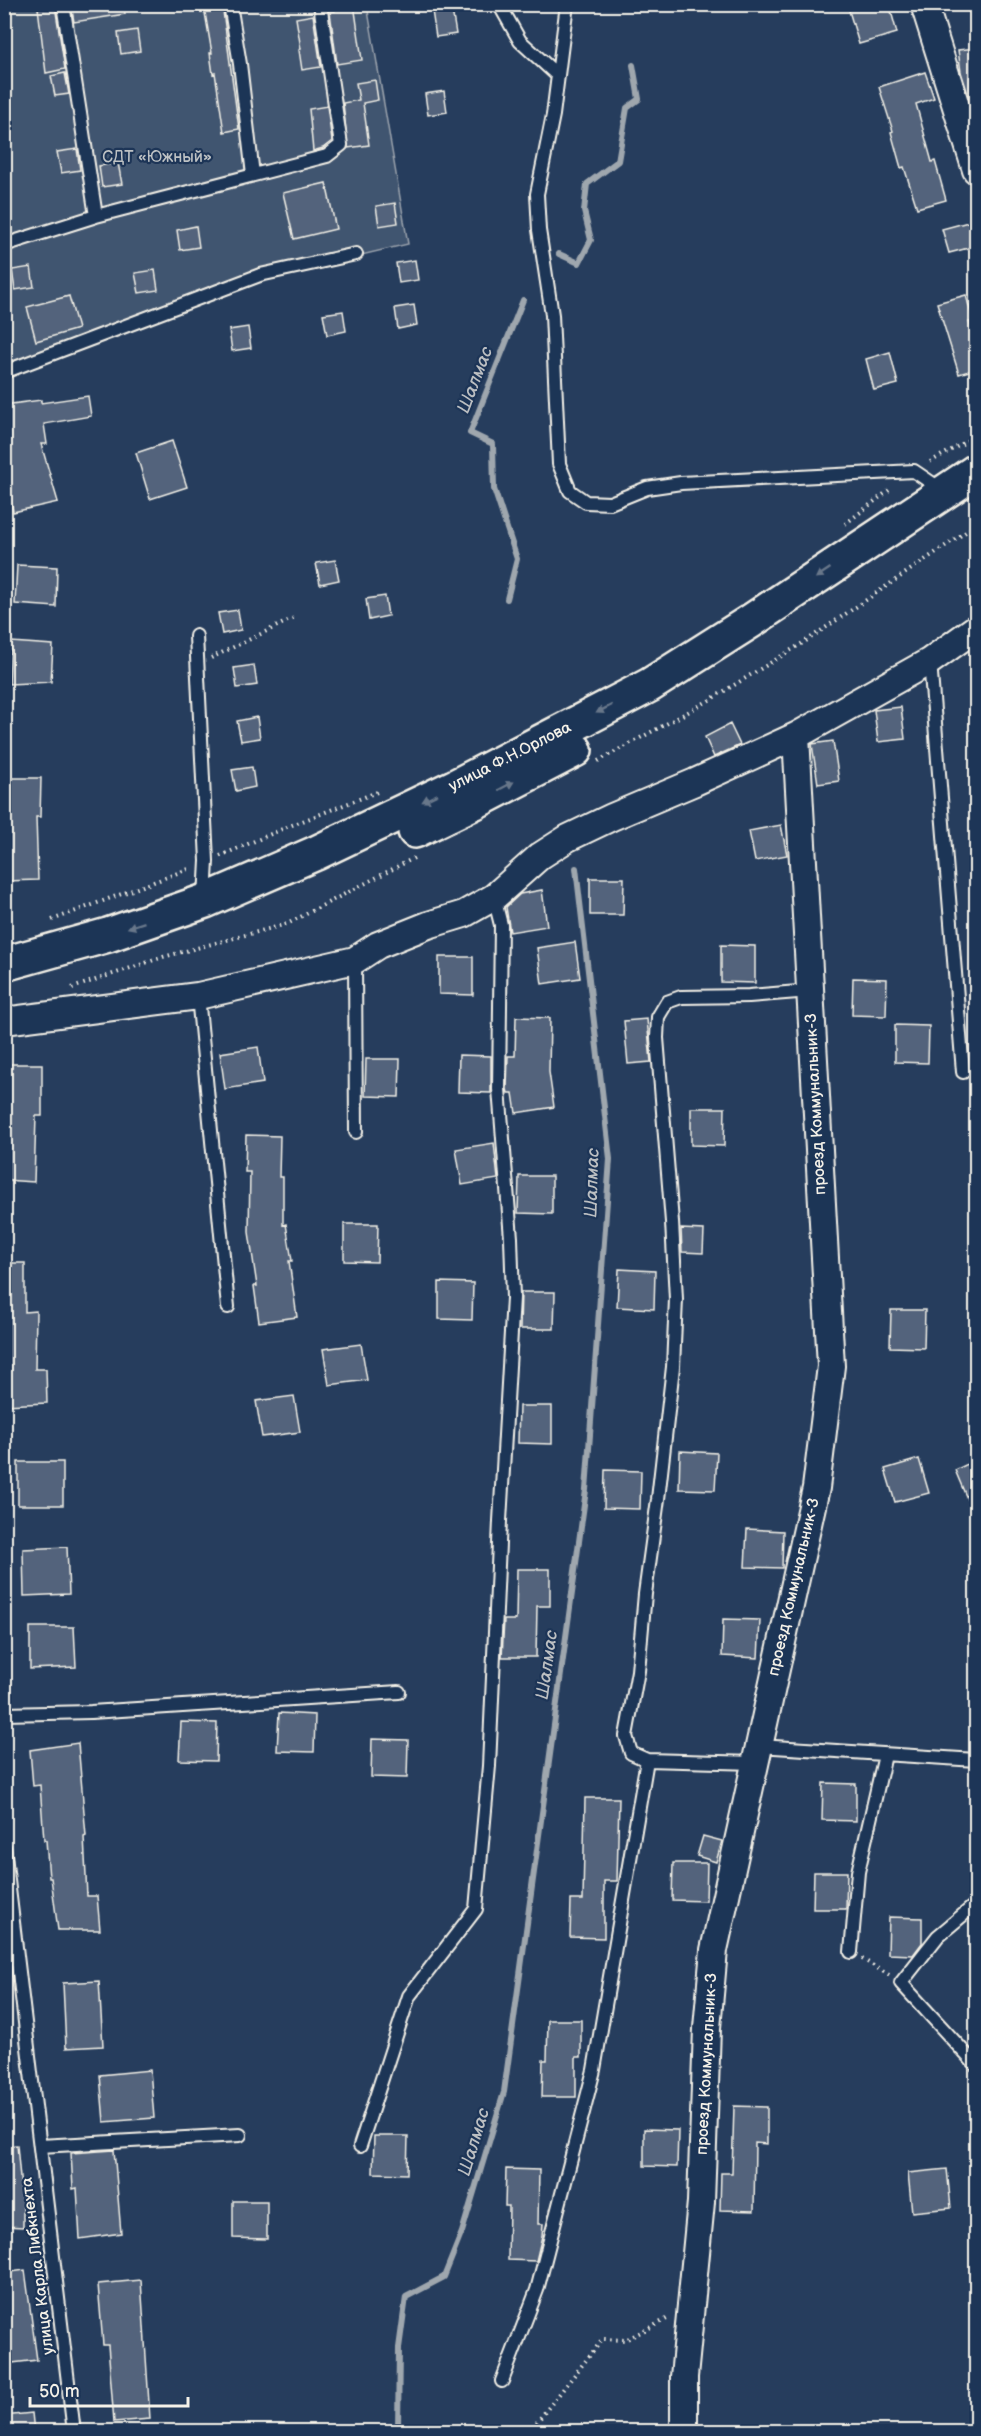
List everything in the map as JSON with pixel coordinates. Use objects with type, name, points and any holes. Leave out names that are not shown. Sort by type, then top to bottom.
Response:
[{"type":"street","points":[[924,4],[976,170]]},
{"type":"street","name":"улица Ф.Н.Орлова","points":[[4,964],[108,935],[205,901],[316,854],[432,797],[650,685],[751,621],[976,471]]},
{"type":"street","name":"улица Ф.Н.Орлова","points":[[4,987],[106,959],[206,922],[328,871],[473,803],[690,685],[976,494]]},
{"type":"street","points":[[4,1021],[198,996],[356,960],[378,945],[464,914],[494,897],[540,856],[568,838],[796,736],[930,661],[976,628]]},
{"type":"street","name":"проезд Коммунальник-3","points":[[684,2432],[684,2377],[701,2202],[707,2028],[714,1950],[816,1488],[831,1366],[796,736]]},
{"type":"lane","points":[[63,4],[96,216]]},
{"type":"lane","points":[[230,4],[240,64],[253,175]]},
{"type":"lane","points":[[4,245],[96,216],[327,156],[341,145],[320,4]]},
{"type":"lane","points":[[499,4],[520,42],[557,75]]},
{"type":"lane","points":[[567,4],[553,115],[537,194],[539,230],[552,315],[559,464],[570,491],[586,502],[610,503],[647,488],[681,483],[914,471],[944,491]]},
{"type":"lane","points":[[4,372],[260,275],[356,254]]},
{"type":"lane","points":[[196,636],[207,861],[205,901]]},
{"type":"lane","points":[[930,661],[963,1072]]},
{"type":"lane","points":[[360,2146],[409,1996],[476,1909],[489,1766],[499,1533],[513,1298],[511,1238],[499,1089],[501,925],[494,897]]},
{"type":"lane","points":[[356,960],[356,1132]]},
{"type":"lane","points":[[810,991],[749,996],[681,997],[667,1002],[658,1017],[657,1038],[676,1299],[673,1367],[645,1594],[638,1671],[626,1736],[631,1753],[647,1760],[757,1755],[885,1755],[976,1760]]},
{"type":"lane","points":[[198,996],[228,1307]]},
{"type":"lane","points":[[4,1713],[91,1712],[399,1692]]},
{"type":"lane","points":[[851,1952],[858,1872],[885,1755]]},
{"type":"lane","points":[[502,2381],[537,2290],[594,2070],[647,1760]]},
{"type":"lane","name":"улица Карла Либкнехта","points":[[4,1847],[74,2432]]},
{"type":"lane","points":[[976,1904],[938,1936],[901,1983],[976,2065]]},
{"type":"lane","points":[[40,2146],[240,2135]]},
{"type":"path","points":[[842,526],[914,471],[976,436]]},
{"type":"path","points":[[197,665],[296,617]]},
{"type":"path","points":[[50,921],[95,906],[384,789]]},
{"type":"path","points":[[851,1952],[901,1983]]},
{"type":"path","points":[[529,2432],[603,2339],[625,2340],[691,2306]]},
{"type":"green space","name":"СДТ «Южный»","points":[[4,5],[367,5],[408,244],[260,279],[5,373]]},
{"type":"building","points":[[71,4],[124,4],[125,14],[74,22]]},
{"type":"building","points":[[222,4],[239,129],[224,132],[204,7]]},
{"type":"building","points":[[334,4],[354,4],[362,60],[337,64],[330,12],[335,11]]},
{"type":"building","points":[[431,4],[451,4],[456,34],[436,37]]},
{"type":"building","points":[[847,4],[889,4],[897,33],[859,44]]},
{"type":"building","points":[[55,6],[65,69],[46,73],[38,8]]},
{"type":"building","points":[[313,15],[321,67],[302,70],[296,18]]},
{"type":"building","points":[[137,30],[140,51],[121,54],[118,33]]},
{"type":"building","points":[[976,48],[976,109],[973,109],[961,72],[958,50]]},
{"type":"building","points":[[925,72],[934,98],[916,104],[932,162],[935,161],[946,200],[917,208],[904,167],[901,168],[891,132],[893,131],[879,87]]},
{"type":"building","points":[[65,73],[69,94],[55,96],[51,76]]},
{"type":"building","points":[[375,80],[378,100],[363,103],[369,145],[348,148],[343,103],[359,100],[356,83]]},
{"type":"building","points":[[444,91],[447,112],[428,115],[425,94]]},
{"type":"building","points":[[327,106],[332,141],[323,148],[313,151],[309,109]]},
{"type":"building","points":[[77,149],[80,170],[61,173],[57,152]]},
{"type":"building","points":[[118,163],[122,184],[102,187],[99,166]]},
{"type":"building","points":[[326,183],[336,229],[294,239],[283,193]]},
{"type":"building","points":[[395,203],[398,223],[379,226],[376,206]]},
{"type":"building","points":[[972,221],[976,246],[949,253],[942,229]]},
{"type":"building","points":[[196,226],[199,247],[180,250],[177,230]]},
{"type":"building","points":[[415,260],[418,280],[399,283],[396,263]]},
{"type":"building","points":[[31,267],[34,287],[15,290],[12,270]]},
{"type":"building","points":[[155,270],[158,290],[139,293],[135,273]]},
{"type":"building","points":[[966,295],[973,321],[969,322],[976,348],[976,369],[959,374],[937,303]]},
{"type":"building","points":[[69,296],[78,329],[36,341],[27,307]]},
{"type":"building","points":[[414,305],[417,325],[398,329],[395,308]]},
{"type":"building","points":[[343,311],[346,331],[327,335],[323,314]]},
{"type":"building","points":[[248,327],[251,348],[232,351],[229,330]]},
{"type":"building","points":[[890,352],[898,384],[874,390],[866,359]]},
{"type":"building","points":[[88,396],[91,416],[44,424],[47,444],[41,444],[58,502],[13,512],[6,474],[4,405],[41,400],[41,403]]},
{"type":"building","points":[[172,441],[187,487],[150,499],[136,453]]},
{"type":"building","points":[[335,560],[339,580],[320,584],[316,563]]},
{"type":"building","points":[[17,565],[57,567],[56,607],[15,604]]},
{"type":"building","points":[[385,596],[388,616],[369,620],[366,599]]},
{"type":"building","points":[[238,610],[241,630],[222,634],[218,613]]},
{"type":"building","points":[[11,642],[53,645],[51,682],[9,684]]},
{"type":"building","points":[[254,665],[257,685],[237,688],[234,668]]},
{"type":"building","points":[[901,707],[905,739],[878,742],[874,710]]},
{"type":"building","points":[[257,717],[260,738],[241,741],[237,721]]},
{"type":"building","points":[[730,724],[740,745],[714,757],[705,737]]},
{"type":"building","points":[[833,741],[839,781],[818,784],[812,744]]},
{"type":"building","points":[[252,767],[255,787],[236,791],[232,770]]},
{"type":"building","points":[[4,778],[41,778],[40,817],[36,817],[38,880],[4,881]]},
{"type":"building","points":[[781,825],[787,855],[755,861],[749,831]]},
{"type":"building","points":[[590,878],[624,878],[623,915],[590,915]]},
{"type":"building","points":[[542,890],[547,926],[510,932],[506,907],[520,894]]},
{"type":"building","points":[[575,942],[580,978],[542,984],[537,948]]},
{"type":"building","points":[[721,945],[755,946],[755,983],[721,982]]},
{"type":"building","points":[[439,957],[473,957],[473,995],[439,994]]},
{"type":"building","points":[[853,978],[887,979],[886,1016],[852,1015]]},
{"type":"building","points":[[516,1017],[550,1018],[549,1072],[554,1107],[516,1113],[513,1093],[508,1093],[507,1089],[508,1056],[515,1056]]},
{"type":"building","points":[[647,1019],[651,1062],[628,1064],[624,1021]]},
{"type":"building","points":[[895,1025],[929,1026],[928,1063],[895,1062]]},
{"type":"building","points":[[258,1047],[263,1083],[225,1089],[220,1053]]},
{"type":"building","points":[[459,1055],[491,1056],[491,1093],[458,1092]]},
{"type":"building","points":[[366,1059],[400,1059],[399,1097],[365,1096]]},
{"type":"building","points":[[4,1064],[42,1064],[42,1116],[36,1116],[34,1182],[4,1180]]},
{"type":"building","points":[[691,1108],[725,1108],[724,1146],[691,1145]]},
{"type":"building","points":[[246,1135],[280,1136],[279,1177],[283,1177],[283,1225],[286,1224],[292,1261],[289,1261],[297,1317],[259,1322],[254,1286],[257,1286],[249,1232],[250,1172],[245,1172]]},
{"type":"building","points":[[494,1143],[498,1179],[462,1185],[456,1149]]},
{"type":"building","points":[[519,1176],[552,1176],[552,1214],[518,1213]]},
{"type":"building","points":[[344,1224],[378,1224],[377,1262],[344,1261]]},
{"type":"building","points":[[681,1229],[704,1230],[703,1253],[682,1252]]},
{"type":"building","points":[[4,1263],[25,1263],[25,1312],[36,1311],[35,1369],[46,1369],[47,1403],[4,1405]]},
{"type":"building","points":[[619,1269],[655,1271],[654,1309],[617,1307]]},
{"type":"building","points":[[439,1282],[473,1283],[472,1320],[439,1319]]},
{"type":"building","points":[[521,1292],[555,1292],[554,1329],[520,1329]]},
{"type":"building","points":[[891,1310],[925,1310],[924,1348],[890,1347]]},
{"type":"building","points":[[361,1344],[367,1380],[329,1385],[323,1349]]},
{"type":"building","points":[[294,1396],[300,1432],[262,1437],[256,1401]]},
{"type":"building","points":[[519,1406],[552,1406],[552,1444],[518,1443]]},
{"type":"building","points":[[680,1451],[717,1453],[715,1490],[679,1489]]},
{"type":"building","points":[[919,1459],[929,1493],[895,1502],[885,1469]]},
{"type":"building","points":[[976,1460],[976,1520],[955,1470]]},
{"type":"building","points":[[18,1462],[63,1462],[63,1505],[18,1505]]},
{"type":"building","points":[[605,1470],[641,1471],[640,1509],[604,1508]]},
{"type":"building","points":[[747,1529],[783,1531],[782,1568],[745,1567]]},
{"type":"building","points":[[67,1547],[69,1594],[24,1596],[23,1549]]},
{"type":"building","points":[[517,1569],[550,1569],[550,1606],[537,1606],[536,1657],[502,1657],[504,1620],[516,1620]]},
{"type":"building","points":[[723,1619],[760,1620],[758,1658],[722,1656]]},
{"type":"building","points":[[30,1627],[74,1627],[76,1667],[30,1669]]},
{"type":"building","points":[[279,1713],[315,1715],[314,1752],[277,1751]]},
{"type":"building","points":[[181,1722],[217,1723],[216,1761],[179,1760]]},
{"type":"building","points":[[372,1739],[408,1740],[407,1778],[371,1777]]},
{"type":"building","points":[[78,1743],[86,1836],[84,1837],[87,1896],[97,1896],[100,1930],[58,1930],[51,1878],[49,1878],[46,1840],[44,1840],[40,1785],[33,1786],[30,1750]]},
{"type":"building","points":[[823,1783],[856,1784],[856,1821],[822,1820]]},
{"type":"building","points":[[585,1798],[619,1798],[617,1881],[604,1881],[604,1938],[570,1937],[571,1900],[583,1900]]},
{"type":"building","points":[[703,1836],[722,1841],[716,1862],[697,1856]]},
{"type":"building","points":[[673,1863],[707,1863],[706,1901],[672,1900]]},
{"type":"building","points":[[814,1872],[847,1872],[846,1909],[813,1909]]},
{"type":"building","points":[[889,1917],[922,1918],[922,1943],[913,1955],[888,1954]]},
{"type":"building","points":[[99,1981],[103,2046],[66,2048],[63,1983]]},
{"type":"building","points":[[548,2020],[581,2020],[581,2057],[576,2057],[576,2097],[542,2097],[543,2060],[547,2060]]},
{"type":"building","points":[[150,2070],[154,2118],[104,2122],[100,2075]]},
{"type":"building","points":[[734,2106],[767,2107],[767,2144],[755,2143],[754,2211],[720,2210],[721,2173],[732,2173]]},
{"type":"building","points":[[644,2129],[678,2130],[677,2167],[644,2166]]},
{"type":"building","points":[[374,2136],[408,2136],[407,2174],[373,2173]]},
{"type":"building","points":[[17,2145],[21,2189],[23,2189],[23,2227],[4,2226],[4,2146]]},
{"type":"building","points":[[114,2150],[121,2233],[80,2239],[77,2188],[73,2189],[71,2153]]},
{"type":"building","points":[[506,2169],[539,2170],[538,2224],[543,2224],[536,2261],[508,2260],[509,2206],[505,2206]]},
{"type":"building","points":[[947,2169],[951,2208],[912,2212],[908,2173]]},
{"type":"building","points":[[233,2201],[267,2201],[267,2239],[233,2238]]},
{"type":"building","points":[[25,2270],[37,2360],[4,2364],[4,2273]]},
{"type":"building","points":[[141,2280],[150,2419],[114,2422],[108,2345],[103,2345],[98,2284]]},
{"type":"building","points":[[32,2413],[34,2432],[4,2432],[4,2416]]},
{"type":"waterway","name":"Шалмас","points":[[559,254],[579,263],[591,240],[584,211],[587,184],[618,161],[627,108],[639,99],[633,65]]},
{"type":"waterway","name":"Шалмас","points":[[507,599],[517,559],[494,489],[493,444],[470,433],[523,300]]},
{"type":"waterway","name":"Шалмас","points":[[401,2432],[398,2429],[399,2348],[406,2297],[444,2277],[462,2232],[504,2092],[586,1490],[610,1159],[576,868]]}]
